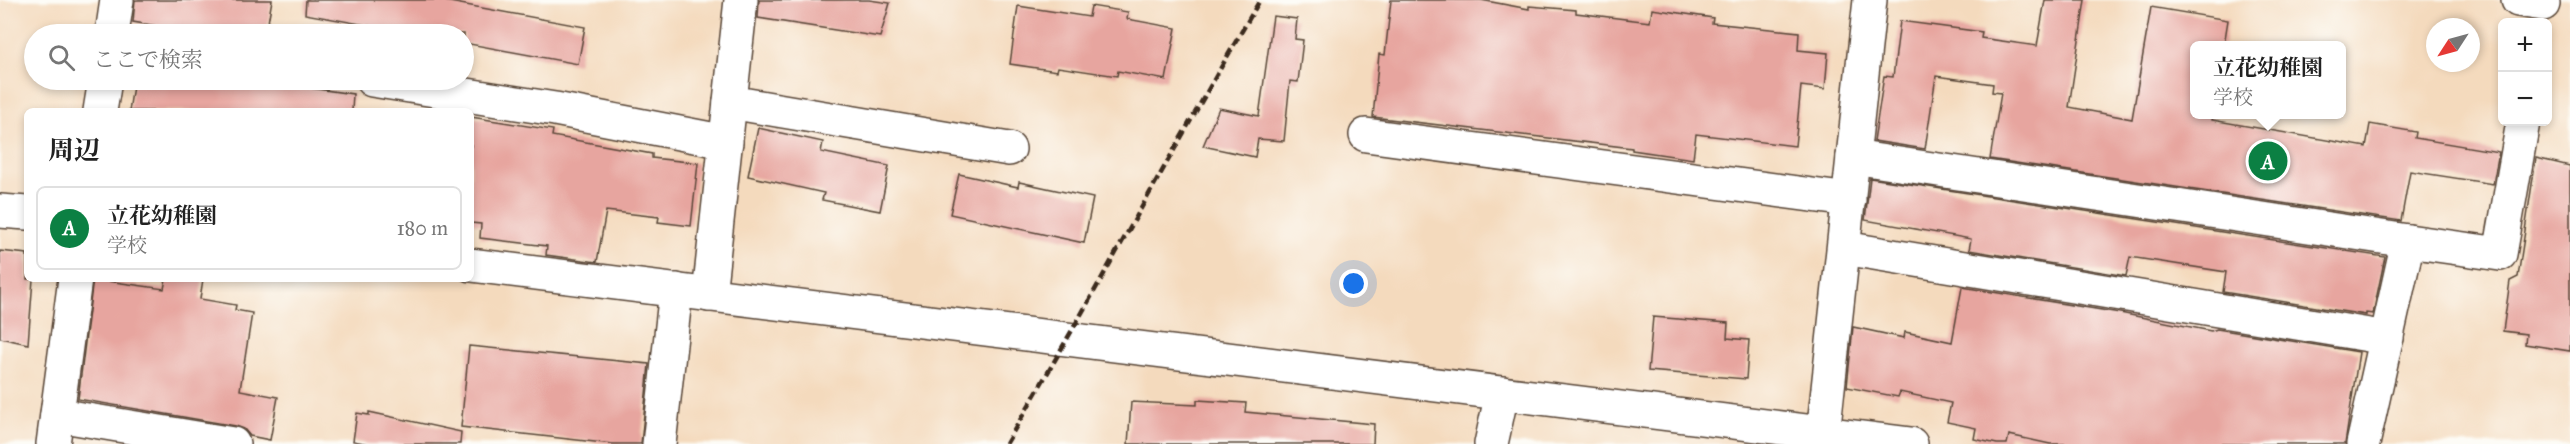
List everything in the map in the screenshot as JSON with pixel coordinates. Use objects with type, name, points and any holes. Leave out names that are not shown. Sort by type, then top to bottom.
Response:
[{"type":"street","points":[[113,24],[117,0]]},
{"type":"street","points":[[709,295],[741,0]]},
{"type":"street","points":[[1823,438],[1870,0]]},
{"type":"street","points":[[100,108],[103,90]]},
{"type":"street","points":[[435,90],[555,109],[726,142]]},
{"type":"street","points":[[730,102],[1009,149]]},
{"type":"street","points":[[1853,158],[2500,254],[2522,126]]},
{"type":"street","points":[[1366,135],[1849,200]]},
{"type":"street","points":[[0,211],[24,213]]},
{"type":"street","points":[[2363,444],[2408,241]]},
{"type":"street","points":[[1844,248],[2387,338]]},
{"type":"street","points":[[474,265],[1502,393],[1823,438],[1911,444]]},
{"type":"street","points":[[75,282],[55,430],[233,444]]},
{"type":"street","points":[[659,444],[676,290]]},
{"type":"street","points":[[1491,444],[1502,393]]},
{"type":"building","points":[[135,0],[272,0],[268,24],[145,24],[133,22]]},
{"type":"building","points":[[306,0],[439,0],[585,27],[578,64],[474,45],[474,24],[360,24],[305,14]]},
{"type":"building","points":[[759,0],[869,0],[890,3],[880,37],[758,18]]},
{"type":"building","points":[[1391,0],[1481,0],[1529,9],[1529,6],[1576,10],[1576,13],[1650,22],[1652,9],[1713,18],[1712,23],[1799,32],[1798,50],[1828,53],[1825,89],[1801,86],[1795,146],[1696,134],[1693,159],[1632,150],[1632,148],[1373,117],[1379,54],[1385,55]]},
{"type":"building","points":[[2045,0],[2085,0],[2069,107],[2132,119],[2151,7],[2228,20],[2225,41],[2190,41],[2190,119],[2212,119],[2366,147],[2370,124],[2416,132],[2415,138],[2499,152],[2493,184],[2410,171],[2401,221],[1990,159],[2001,93],[1992,92],[1993,84],[1936,76],[1925,149],[1874,141],[1884,76],[1893,77],[1900,21],[1982,32],[1981,38],[2037,46]]},
{"type":"building","points":[[1018,6],[1089,17],[1091,6],[1128,12],[1127,19],[1176,28],[1166,80],[1118,71],[1117,76],[1058,67],[1057,71],[1010,64]]},
{"type":"building","points":[[1273,16],[1297,19],[1295,39],[1303,40],[1298,82],[1290,81],[1284,141],[1258,139],[1255,157],[1203,146],[1219,108],[1259,116]]},
{"type":"building","points":[[132,90],[325,90],[353,94],[352,108],[129,108]]},
{"type":"building","points":[[474,117],[553,130],[552,136],[652,154],[652,158],[698,163],[691,226],[658,222],[659,217],[606,211],[597,262],[546,255],[547,246],[480,238],[481,224],[474,223]]},
{"type":"building","points":[[758,128],[823,142],[821,152],[889,166],[880,211],[822,200],[824,193],[748,176]]},
{"type":"building","points":[[2536,158],[2570,166],[2570,351],[2525,344],[2526,334],[2503,331],[2510,281],[2518,277]]},
{"type":"building","points":[[959,174],[1018,187],[1019,182],[1093,198],[1084,243],[950,214]]},
{"type":"building","points":[[1870,178],[2385,257],[2373,314],[2366,313],[2366,315],[2223,292],[2226,272],[2130,257],[2126,276],[1969,250],[1971,239],[1865,220]]},
{"type":"building","points":[[0,251],[24,254],[24,282],[33,282],[28,344],[0,338]]},
{"type":"building","points":[[93,282],[114,282],[164,289],[165,282],[203,282],[200,299],[236,305],[235,310],[252,313],[240,390],[278,397],[270,440],[250,436],[244,429],[236,426],[78,399]]},
{"type":"building","points":[[1962,287],[2120,313],[2211,331],[2217,329],[2359,352],[2345,444],[2050,444],[2009,435],[2007,444],[1997,444],[1974,439],[1976,428],[1947,422],[1951,403],[1900,392],[1898,397],[1847,387],[1853,327],[1904,338],[1905,332],[1952,342]]},
{"type":"building","points":[[1653,317],[1728,323],[1727,338],[1749,340],[1746,379],[1648,371]]},
{"type":"building","points":[[469,346],[649,364],[641,444],[613,444],[461,427]]},
{"type":"building","points":[[1197,400],[1246,403],[1245,412],[1374,424],[1373,444],[1128,444],[1131,402],[1197,405]]},
{"type":"building","points":[[369,412],[461,432],[460,444],[369,444],[353,441],[357,413],[369,415]]},
{"type":"railway","points":[[1006,444],[1260,0]]},
{"type":"place","name":"立花幼稚園","points":[[2268,161]]}]
